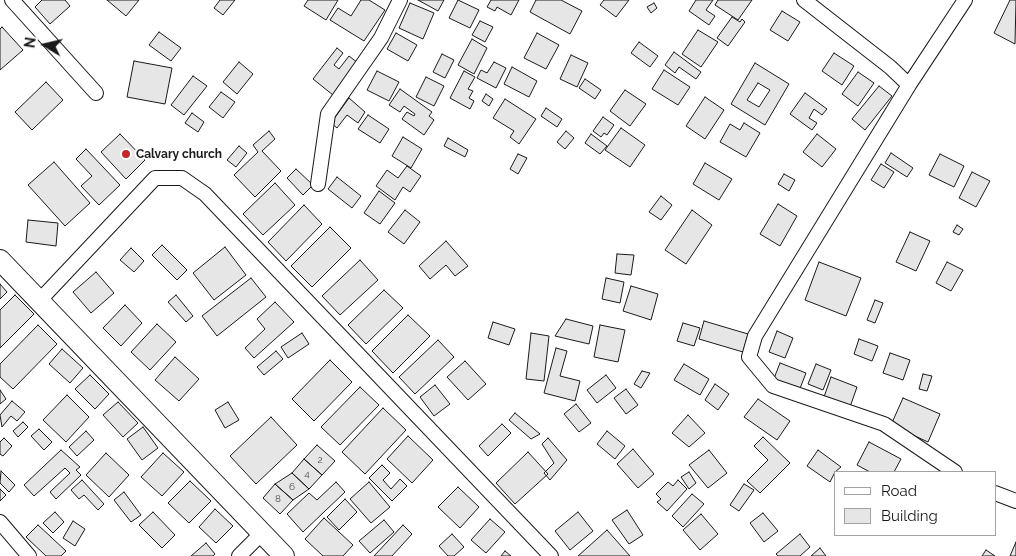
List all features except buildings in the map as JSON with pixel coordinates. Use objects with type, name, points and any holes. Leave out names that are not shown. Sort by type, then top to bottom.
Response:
[{"type":"main road","points":[[0,260],[284,556]]},
{"type":"street","points":[[12,0],[96,93]]},
{"type":"street","points":[[318,184],[328,114],[381,38],[400,0]]},
{"type":"street","points":[[804,0],[890,67],[909,85]]},
{"type":"street","points":[[954,471],[884,424],[773,386],[749,357],[755,336],[909,85],[965,0]]},
{"type":"street","points":[[40,300],[155,178],[182,178],[206,194],[551,556]]},
{"type":"street","points":[[996,493],[1016,501]]},
{"type":"street","points":[[0,522],[29,556]]},
{"type":"street","points":[[239,556],[262,533]]},
{"type":"place","name":"Calvary church","points":[[126,154]]}]
